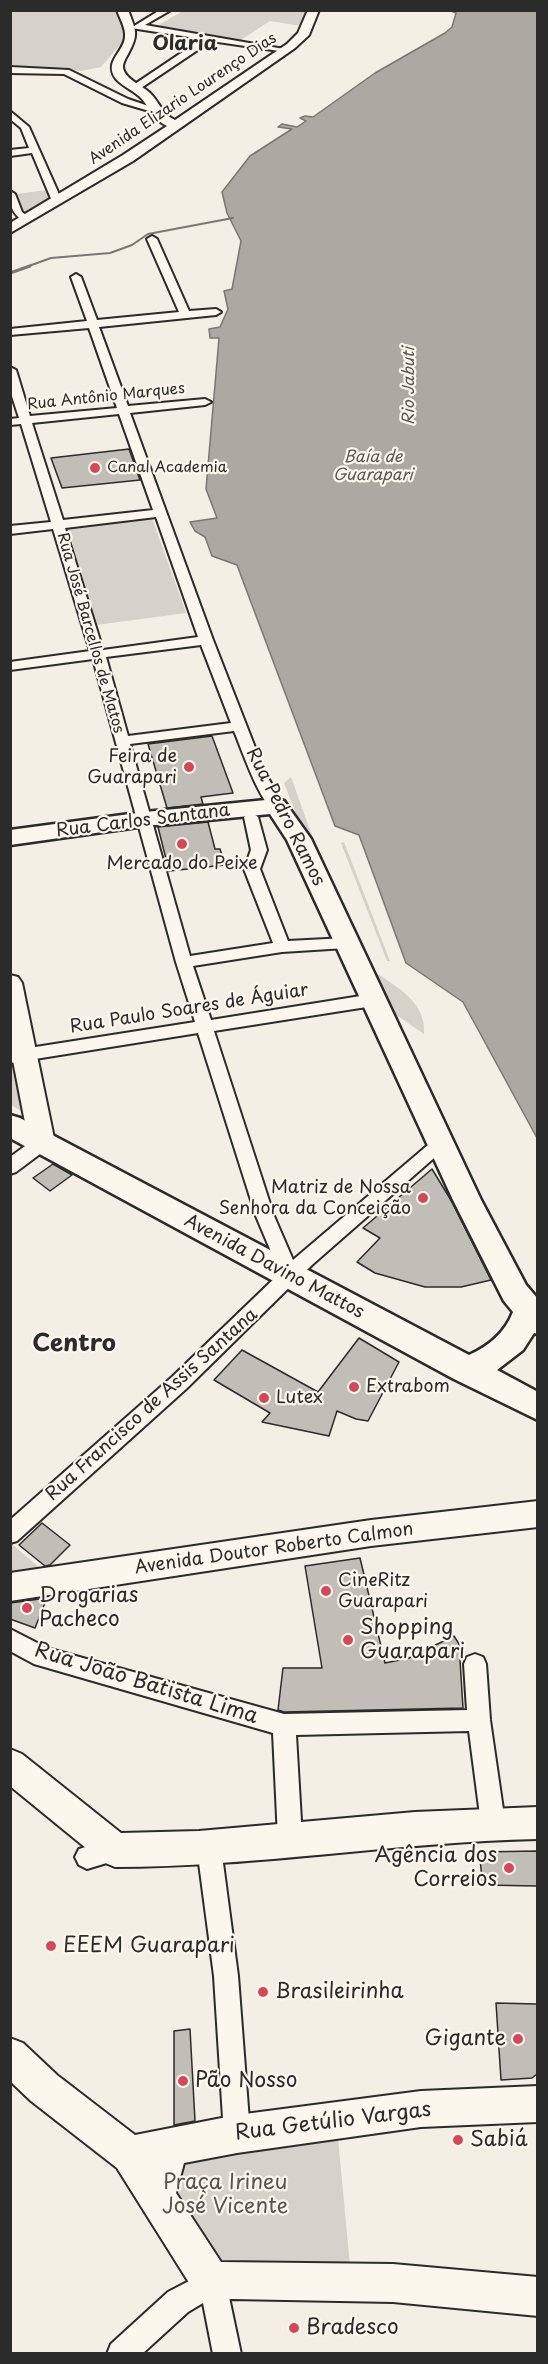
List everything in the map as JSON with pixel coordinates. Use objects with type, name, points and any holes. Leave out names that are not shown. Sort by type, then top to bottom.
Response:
[{"type":"main road","name":"Rua Carlos Santana","points":[[10,838],[145,819],[276,806]]},
{"type":"main road","name":"Rua Pedro Ramos","points":[[276,806],[299,839],[467,1200],[515,1293],[532,1316]]},
{"type":"main road","name":"Avenida Davino Mattos","points":[[10,1125],[537,1407]]},
{"type":"main road","points":[[465,1370],[480,1366],[507,1348],[532,1316]]},
{"type":"street","points":[[122,10],[135,28],[286,50]]},
{"type":"street","points":[[167,10],[135,28],[118,62],[117,69],[121,77],[145,96],[164,120],[177,125]]},
{"type":"street","name":"Avenida Elizario Lourenço Dias","points":[[10,229],[128,158],[286,50],[303,34],[314,10]]},
{"type":"street","points":[[135,88],[209,38]]},
{"type":"street","points":[[10,70],[66,72],[124,101],[156,110]]},
{"type":"street","points":[[10,114],[25,127],[57,201]]},
{"type":"street","points":[[10,153],[35,150]]},
{"type":"street","points":[[10,194],[18,213],[26,219]]},
{"type":"street","points":[[152,239],[185,315]]},
{"type":"street","name":"Rua Pedro Ramos","points":[[76,277],[206,640],[256,768],[276,806]]},
{"type":"street","points":[[10,332],[216,312]]},
{"type":"street","points":[[10,370],[25,421]]},
{"type":"street","name":"Rua Antônio Marques","points":[[10,422],[205,402]]},
{"type":"street","name":"Rua José Barcellos de Matos","points":[[25,421],[98,654],[204,1028],[264,1216],[290,1274]]},
{"type":"street","points":[[10,530],[162,513]]},
{"type":"street","points":[[10,666],[206,640]]},
{"type":"street","name":"Rua José Barcellos de Matos","points":[[121,741],[240,726]]},
{"type":"street","points":[[251,817],[259,850],[252,869],[282,947]]},
{"type":"street","points":[[184,962],[282,947],[346,943]]},
{"type":"street","points":[[10,983],[18,1055],[42,1143],[10,1167]]},
{"type":"street","name":"Rua Paulo Soares de Águiar","points":[[18,1055],[373,1000]]},
{"type":"street","name":"Rua Francisco de Assis Santana","points":[[10,1533],[179,1383],[246,1320],[290,1274],[441,1144]]},
{"type":"street","name":"Avenida Doutor Roberto Calmon","points":[[10,1587],[371,1533],[537,1514]]},
{"type":"street","name":"Rua João Batista Lima","points":[[10,1639],[42,1657],[284,1725],[480,1720]]},
{"type":"street","points":[[475,1664],[493,1823]]},
{"type":"street","points":[[284,1725],[290,1838]]},
{"type":"street","points":[[10,1765],[101,1854],[208,1848],[290,1838],[493,1823],[537,1823]]},
{"type":"street","points":[[208,1848],[226,1976],[237,2134]]},
{"type":"street","points":[[10,2056],[44,2088],[130,2155],[212,2283],[227,2354]]},
{"type":"street","name":"Rua Getúlio Vargas","points":[[130,2155],[237,2134],[421,2109],[537,2104]]},
{"type":"street","points":[[156,2197],[170,2148]]},
{"type":"street","points":[[121,2354],[178,2302],[212,2283],[232,2280],[393,2283],[537,2297]]},
{"type":"green space","points":[[10,11],[117,11],[125,39],[101,67],[81,71],[47,68],[11,69]]},
{"type":"green space","points":[[183,11],[309,11],[302,26],[270,21],[239,41],[163,31],[160,24]]},
{"type":"green space","points":[[47,190],[52,201],[29,214],[24,213],[16,194]]},
{"type":"green space","points":[[152,518],[186,613],[96,625],[68,528]]},
{"type":"green space","points":[[291,777],[314,841],[301,827],[284,783]]},
{"type":"green space","points":[[344,842],[390,961],[387,961],[341,843]]},
{"type":"green space","points":[[372,970],[408,996],[415,1004],[424,1023],[424,1034],[386,1008]]},
{"type":"green space","points":[[21,1062],[30,1116],[11,1105],[11,1065]]},
{"type":"green space","points":[[11,1543],[49,1576],[11,1581]]},
{"type":"green space","name":"Praça Irineu José Vicente","points":[[338,2138],[350,2266],[247,2263],[215,2259],[176,2195],[183,2155]]},
{"type":"water","name":"Baía de Guarapari","points":[[451,11],[537,11],[537,1138],[463,1002],[406,963],[359,835],[335,826],[237,565],[212,556],[205,537],[195,531],[190,522],[217,518],[206,489],[219,338],[210,338],[209,329],[220,327],[228,309],[224,291],[232,289],[241,241],[227,213],[222,192],[250,156],[292,129],[278,127],[282,124],[297,127],[306,121],[300,118],[313,117],[375,73],[445,33],[452,27],[456,13]]},
{"type":"building","name":"Canal Academia","points":[[129,449],[140,480],[62,488],[51,458]]},
{"type":"building","name":"Feira de Guarapari","points":[[212,736],[233,793],[201,797],[203,804],[167,808],[148,744]]},
{"type":"building","name":"Mercado do Peixe","points":[[208,822],[215,849],[220,849],[225,865],[169,871],[158,827]]},
{"type":"building","points":[[53,1164],[72,1175],[50,1191],[33,1178]]},
{"type":"building","name":"Matriz de Nossa Senhora da Conceição","points":[[432,1169],[452,1202],[491,1280],[461,1287],[425,1287],[375,1273],[357,1262],[380,1238],[363,1228]]},
{"type":"building","name":"Extrabom","points":[[359,1338],[399,1362],[368,1421],[337,1411],[329,1436],[262,1422],[270,1413],[214,1380],[242,1350],[318,1392]]},
{"type":"building","points":[[42,1523],[70,1545],[50,1565],[45,1566],[19,1545]]},
{"type":"building","name":"Shopping Guarapari","points":[[360,1558],[385,1663],[409,1658],[454,1636],[459,1644],[463,1708],[284,1712],[278,1710],[283,1668],[322,1668],[305,1566]]},
{"type":"building","name":"Drogarias Pacheco","points":[[47,1598],[35,1628],[10,1619],[10,1603]]},
{"type":"building","name":"Agência dos Correios","points":[[537,1851],[537,1886],[483,1885],[479,1852]]},
{"type":"building","name":"Gigante","points":[[496,2003],[537,2004],[537,2074],[532,2078],[501,2080]]},
{"type":"building","name":"Pão Nosso","points":[[190,2029],[195,2121],[174,2125],[174,2031]]},
{"type":"waterway","points":[[26,267],[51,258],[110,253],[132,245],[148,234],[233,218]]},
{"type":"waterway","points":[[10,273],[30,266]]},
{"type":"place","name":"Canal Academia","points":[[95,468]]},
{"type":"place","name":"Feira de Guarapari","points":[[189,767]]},
{"type":"place","name":"Mercado do Peixe","points":[[182,844]]},
{"type":"place","name":"Matriz de Nossa Senhora da Conceição","points":[[423,1198]]},
{"type":"place","name":"Extrabom","points":[[354,1387]]},
{"type":"place","name":"Lutex","points":[[264,1398]]},
{"type":"place","name":"CineRitz Guarapari","points":[[326,1591]]},
{"type":"place","name":"Drogarias Pacheco","points":[[27,1608]]},
{"type":"place","name":"Shopping Guarapari","points":[[348,1640]]},
{"type":"place","name":"Agência dos Correios","points":[[509,1868]]},
{"type":"place","name":"EEEM Guarapari","points":[[51,1946]]},
{"type":"place","name":"Brasileirinha","points":[[263,1992]]},
{"type":"place","name":"Gigante","points":[[518,2039]]},
{"type":"place","name":"Pão Nosso","points":[[183,2081]]},
{"type":"place","name":"Sabiá","points":[[458,2140]]},
{"type":"place","name":"Bradesco","points":[[294,2328]]},
{"type":"district","name":"Olaria","points":[[185,44]]},
{"type":"district","name":"Centro","points":[[74,1344]]},
{"type":"water label","name":"Rio Jabuti","points":[[410,386]]}]
